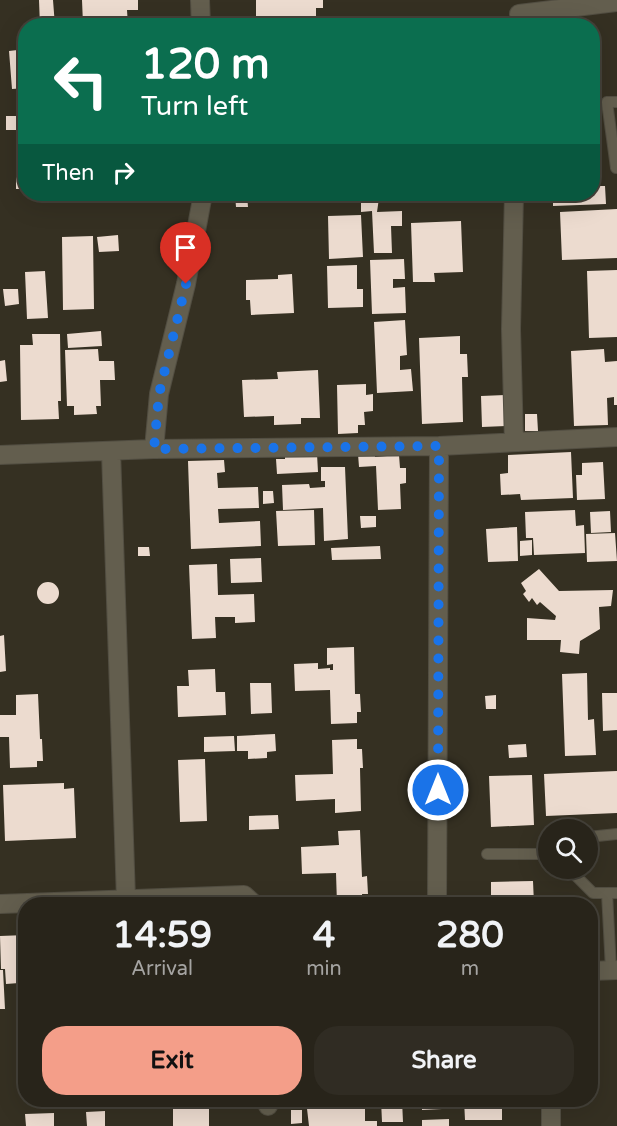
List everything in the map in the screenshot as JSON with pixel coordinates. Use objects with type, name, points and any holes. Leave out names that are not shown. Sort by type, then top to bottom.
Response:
[{"type":"street","points":[[200,0],[201,18]]},
{"type":"street","points":[[518,13],[617,2]]},
{"type":"street","points":[[154,449],[159,394],[186,284],[202,201]]},
{"type":"street","points":[[514,201],[511,329],[514,442]]},
{"type":"street","points":[[0,455],[154,449],[439,446],[617,437]]},
{"type":"street","points":[[437,897],[439,446]]},
{"type":"street","points":[[111,451],[126,897]]},
{"type":"street","points":[[185,897],[244,895],[246,897]]},
{"type":"street","points":[[0,904],[18,903]]},
{"type":"street","points":[[598,971],[614,970]]},
{"type":"street","points":[[551,1107],[551,1126]]},
{"type":"lane","points":[[616,168],[608,102],[617,102]]},
{"type":"lane","points":[[598,836],[617,834]]},
{"type":"lane","points":[[487,854],[538,854]]},
{"type":"lane","points":[[579,879],[593,893],[612,893],[614,970]]},
{"type":"building","points":[[39,0],[53,0],[54,18],[40,18]]},
{"type":"building","points":[[82,0],[138,0],[138,10],[127,10],[128,18],[83,18]]},
{"type":"building","points":[[256,0],[323,0],[323,8],[316,8],[316,18],[256,18]]},
{"type":"building","points":[[18,50],[18,89],[12,89],[9,51]]},
{"type":"building","points":[[6,116],[18,116],[18,130],[6,130]]},
{"type":"building","points":[[16,151],[18,151],[18,189],[16,189]]},
{"type":"building","points":[[600,186],[605,186],[606,204],[553,206],[553,201],[600,201]]},
{"type":"building","points":[[236,201],[248,201],[248,207],[236,207]]},
{"type":"building","points":[[361,201],[379,201],[377,212],[402,211],[402,226],[391,226],[392,253],[374,253],[372,211],[361,212]]},
{"type":"building","points":[[617,209],[617,258],[562,260],[560,212]]},
{"type":"building","points":[[361,215],[363,257],[329,259],[328,216]]},
{"type":"building","points":[[461,221],[463,272],[434,273],[435,282],[413,282],[411,223]]},
{"type":"building","points":[[118,235],[119,251],[99,252],[97,237]]},
{"type":"building","points":[[93,236],[94,309],[63,310],[62,237]]},
{"type":"building","points":[[404,259],[405,279],[393,279],[393,288],[405,287],[406,313],[372,314],[370,260]]},
{"type":"building","points":[[357,265],[357,289],[363,289],[363,307],[328,308],[327,266]]},
{"type":"building","points":[[617,270],[617,337],[589,338],[587,271]]},
{"type":"building","points":[[45,271],[48,318],[27,319],[25,272]]},
{"type":"building","points":[[292,274],[294,313],[251,315],[250,300],[246,300],[246,280],[278,279],[278,275]]},
{"type":"building","points":[[3,289],[18,289],[19,304],[5,306]]},
{"type":"building","points":[[405,320],[407,355],[400,356],[400,370],[411,369],[413,391],[377,393],[374,322]]},
{"type":"building","points":[[101,331],[102,346],[68,348],[67,334]]},
{"type":"building","points":[[32,334],[60,334],[59,419],[21,420],[20,345],[33,345]]},
{"type":"building","points":[[460,336],[460,354],[467,354],[468,377],[462,377],[463,422],[422,424],[419,338]]},
{"type":"building","points":[[98,349],[99,361],[114,361],[115,380],[100,380],[101,406],[96,406],[97,414],[74,415],[74,406],[67,406],[65,350]]},
{"type":"building","points":[[604,349],[605,362],[617,361],[617,405],[614,405],[614,397],[607,398],[608,425],[574,426],[571,351]]},
{"type":"building","points":[[5,360],[7,381],[0,382],[0,361]]},
{"type":"building","points":[[318,370],[320,418],[301,418],[301,424],[274,425],[274,416],[244,417],[242,380],[278,379],[277,372]]},
{"type":"building","points":[[366,384],[366,395],[373,394],[373,411],[364,412],[365,425],[358,425],[358,433],[338,434],[337,385]]},
{"type":"building","points":[[505,395],[506,426],[482,427],[481,396]]},
{"type":"building","points":[[525,414],[537,414],[538,431],[525,431]]},
{"type":"building","points":[[571,452],[573,498],[521,500],[520,494],[501,495],[500,474],[508,473],[508,455]]},
{"type":"building","points":[[317,454],[318,472],[277,474],[276,459],[285,459],[285,456]]},
{"type":"building","points":[[358,454],[375,454],[375,457],[399,455],[400,468],[406,468],[406,483],[400,484],[401,509],[378,510],[376,466],[359,467]]},
{"type":"building","points":[[224,460],[225,472],[217,473],[218,488],[258,487],[259,508],[218,509],[219,523],[260,521],[261,546],[191,549],[188,461]]},
{"type":"building","points":[[603,462],[605,499],[577,500],[576,475],[582,475],[582,463]]},
{"type":"building","points":[[321,467],[345,467],[348,539],[324,541],[323,508],[283,510],[282,485],[309,484],[310,488],[325,487],[325,481],[321,481]]},
{"type":"building","points":[[263,491],[273,491],[274,503],[263,504]]},
{"type":"building","points":[[314,510],[315,545],[278,546],[276,511]]},
{"type":"building","points":[[575,510],[576,526],[584,525],[585,553],[534,555],[533,538],[526,538],[525,512]]},
{"type":"building","points":[[610,511],[611,532],[591,533],[590,512]]},
{"type":"building","points":[[360,516],[376,516],[376,527],[361,528]]},
{"type":"building","points":[[517,527],[518,561],[488,562],[486,529]]},
{"type":"building","points":[[615,533],[617,561],[587,562],[586,534]]},
{"type":"building","points":[[532,540],[532,555],[520,556],[520,541]]},
{"type":"building","points":[[380,546],[381,559],[332,560],[331,548]]},
{"type":"building","points":[[138,547],[149,547],[150,556],[138,556]]},
{"type":"building","points":[[261,558],[262,582],[231,583],[230,559]]},
{"type":"building","points":[[217,564],[218,595],[254,594],[255,622],[235,623],[235,617],[215,617],[216,638],[192,639],[189,565]]},
{"type":"building","points":[[539,569],[559,591],[613,590],[611,606],[599,607],[600,629],[580,641],[579,654],[560,652],[561,640],[527,640],[527,618],[555,620],[556,616],[540,602],[537,605],[532,598],[529,602],[523,594],[526,591],[521,583]]},
{"type":"building","points":[[48,582],[56,585],[59,593],[56,601],[48,604],[40,601],[37,593],[40,585]]},
{"type":"building","points":[[4,635],[6,671],[0,672],[0,636]]},
{"type":"building","points":[[354,647],[355,694],[360,694],[361,712],[357,712],[357,723],[331,724],[330,690],[295,691],[294,664],[318,663],[318,669],[333,670],[333,664],[327,665],[327,648]]},
{"type":"building","points":[[215,669],[216,692],[225,692],[226,715],[178,717],[177,686],[189,686],[188,670]]},
{"type":"building","points":[[587,673],[588,720],[594,719],[596,755],[565,756],[562,674]]},
{"type":"building","points":[[250,683],[271,683],[272,713],[251,714]]},
{"type":"building","points":[[602,693],[617,693],[617,730],[603,731]]},
{"type":"building","points":[[38,694],[43,761],[37,761],[37,767],[10,768],[9,737],[0,737],[0,715],[16,715],[16,695]]},
{"type":"building","points":[[496,695],[496,709],[486,709],[485,696]]},
{"type":"building","points":[[275,734],[276,751],[267,752],[267,758],[248,759],[248,751],[237,751],[237,736]]},
{"type":"building","points":[[234,736],[235,751],[204,752],[204,737]]},
{"type":"building","points":[[357,739],[357,749],[362,749],[361,811],[335,813],[335,799],[296,801],[295,775],[333,774],[332,740]]},
{"type":"building","points":[[526,744],[527,757],[509,758],[508,745]]},
{"type":"building","points":[[205,759],[207,821],[180,822],[178,760]]},
{"type":"building","points":[[617,771],[617,813],[546,816],[544,774]]},
{"type":"building","points":[[532,775],[534,825],[491,827],[489,776]]},
{"type":"building","points":[[64,783],[64,789],[74,788],[76,838],[5,841],[3,785]]},
{"type":"building","points":[[278,815],[279,829],[249,830],[249,816]]},
{"type":"building","points":[[360,830],[362,877],[367,876],[368,894],[362,894],[362,897],[337,897],[336,873],[302,874],[301,847],[339,845],[338,831]]},
{"type":"building","points":[[533,881],[534,897],[491,897],[491,882]]},
{"type":"building","points":[[18,935],[18,983],[6,984],[5,969],[1,969],[0,936]]},
{"type":"building","points":[[0,970],[3,970],[5,1009],[0,1009]]},
{"type":"building","points":[[307,1107],[365,1107],[365,1121],[377,1121],[377,1126],[309,1126]]},
{"type":"building","points":[[381,1107],[402,1107],[403,1122],[382,1122]]},
{"type":"building","points":[[422,1107],[442,1107],[442,1109],[422,1110]]},
{"type":"building","points":[[464,1107],[502,1107],[502,1120],[465,1120]]},
{"type":"building","points":[[209,1108],[209,1126],[173,1126],[173,1109]]},
{"type":"building","points":[[291,1110],[302,1110],[302,1123],[291,1124]]},
{"type":"building","points":[[105,1111],[105,1126],[87,1126],[86,1112]]},
{"type":"building","points":[[54,1113],[54,1126],[26,1126],[25,1114]]},
{"type":"building","points":[[449,1119],[449,1126],[422,1126],[422,1120]]},
{"type":"route","points":[[186,284],[159,394],[154,449],[439,446],[438,790]]}]
